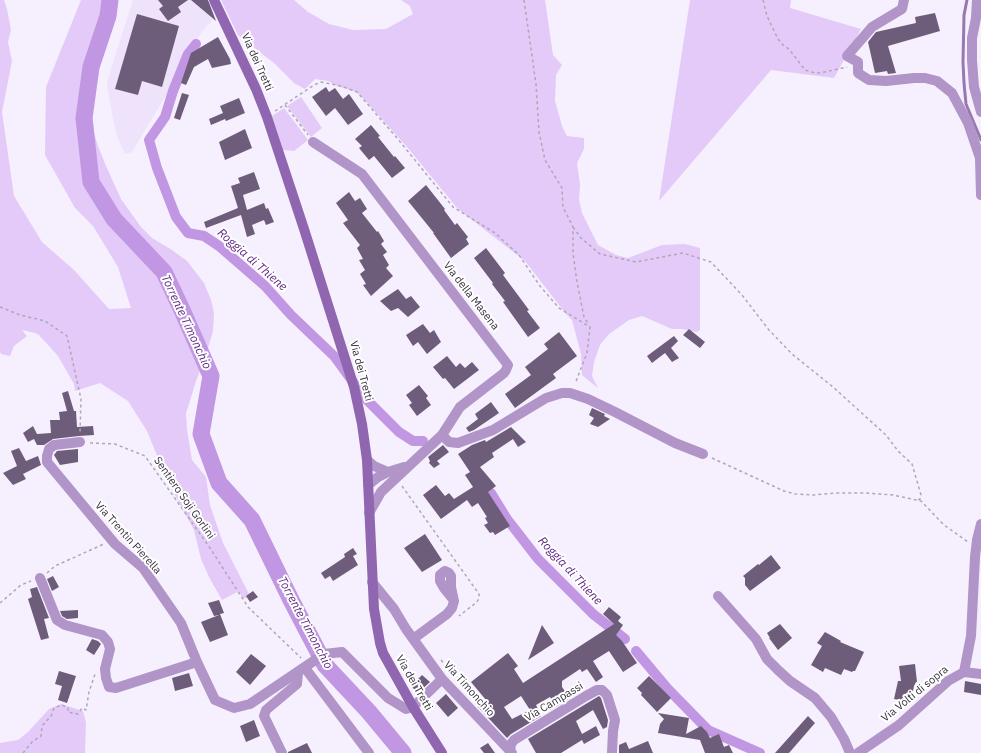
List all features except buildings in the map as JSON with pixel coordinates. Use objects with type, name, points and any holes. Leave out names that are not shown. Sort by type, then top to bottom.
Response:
[{"type":"street","name":"Via dei Tretti","points":[[214,0],[256,89],[267,117],[351,373],[362,424],[368,485],[375,622],[383,653],[413,707],[442,753]]},
{"type":"street","points":[[904,0],[902,9],[872,27],[847,56],[858,62],[858,73],[869,80],[886,82],[925,78],[937,82],[952,92],[968,123],[980,158],[981,195]]},
{"type":"street","points":[[977,0],[976,18],[972,38],[972,60],[974,87],[978,106],[981,112]]},
{"type":"street","name":"Via della Masena","points":[[313,142],[362,174],[506,362],[507,368],[504,373],[460,408],[442,435],[408,466],[397,470],[382,484],[368,485]]},
{"type":"street","points":[[442,435],[449,442],[458,443],[493,430],[546,398],[562,393],[588,399],[675,443],[703,454]]},
{"type":"street","name":"Via Trentin Pierella","points":[[80,442],[54,445],[49,448],[46,456],[46,462],[115,544],[143,568],[181,623],[196,662],[215,700],[234,708],[250,704],[324,654],[342,652],[388,698],[406,709],[413,707]]},
{"type":"street","points":[[366,460],[374,466],[393,474]]},
{"type":"street","name":"Via della Masena","points":[[369,513],[393,474]]},
{"type":"street","name":"Via Volti di sopra","points":[[858,753],[899,725],[948,681],[964,672],[969,651],[976,548],[981,524]]},
{"type":"street","points":[[40,578],[57,620],[65,625],[102,635],[108,642],[110,649],[105,669],[109,687],[116,688],[196,662]]},
{"type":"street","name":"Via Timonchio","points":[[372,582],[394,609],[406,629],[442,679],[511,752]]},
{"type":"street","points":[[718,596],[756,639],[767,659],[790,681],[815,698],[831,717],[844,739],[850,753]]},
{"type":"street","points":[[413,639],[447,614],[452,608],[453,599]]},
{"type":"street","points":[[282,753],[264,716],[266,710],[297,684],[306,667],[369,753]]},
{"type":"street","points":[[964,672],[981,674]]},
{"type":"street","points":[[413,707],[442,679]]},
{"type":"street","name":"Via Campassi","points":[[511,752],[511,744],[514,740],[586,696],[597,690],[602,690],[607,695],[615,720],[612,731],[612,753]]},
{"type":"path","points":[[524,0],[536,84],[539,132],[545,160],[562,188],[562,207],[581,238],[600,254],[636,262],[683,253],[711,262],[742,295],[769,330],[792,354],[833,387],[886,435],[898,451],[912,464],[920,495],[920,499],[918,500]]},
{"type":"path","points":[[763,0],[767,16],[778,39],[789,49],[805,70],[820,73],[837,68],[858,66]]},
{"type":"path","points":[[267,117],[314,85],[321,82],[342,86],[357,92],[397,138],[453,207],[495,233],[519,255],[540,286],[559,308],[590,327]]},
{"type":"path","points":[[285,105],[313,142]]},
{"type":"path","points":[[562,393],[576,383],[587,353],[590,327],[584,317],[577,282],[573,253],[573,227]]},
{"type":"path","points":[[0,307],[20,315],[45,321],[67,336],[81,399],[80,442]]},
{"type":"path","name":"Sentiero Soji Gorlini","points":[[80,442],[115,444],[145,456],[210,548],[248,607],[306,667]]},
{"type":"path","points":[[703,454],[784,492],[814,495],[865,493],[893,495],[918,500],[923,502],[944,525],[976,548]]},
{"type":"path","points":[[0,603],[21,585],[40,578],[55,566],[104,544],[115,544]]},
{"type":"path","points":[[23,753],[32,742],[41,736],[42,726],[51,716],[54,708],[62,705],[68,708],[68,712],[78,714],[82,708],[86,710],[93,678],[98,668],[102,667],[105,669]]},
{"type":"shaded area","points":[[0,0],[4,0],[11,30],[8,42],[12,61],[2,112],[14,196],[42,242],[74,270],[109,309],[131,308],[118,267],[93,226],[75,208],[45,155],[46,87],[81,0],[118,0],[117,8],[92,89],[91,106],[94,133],[106,166],[121,199],[141,227],[152,238],[187,261],[204,283],[211,300],[214,313],[213,331],[186,413],[187,430],[192,460],[206,477],[210,505],[223,543],[250,596],[243,599],[239,591],[222,600],[201,559],[194,530],[167,480],[147,431],[128,401],[100,383],[75,391],[74,384],[58,356],[39,335],[35,333],[22,330],[27,336],[14,346],[10,356],[1,354],[0,352]]},
{"type":"shaded area","points":[[133,0],[208,0],[213,11],[211,23],[207,25],[190,49],[181,70],[132,152],[125,154],[117,136],[107,84]]},
{"type":"shaded area","points":[[221,0],[294,0],[308,12],[329,24],[353,30],[386,29],[413,14],[410,6],[401,0],[545,0],[553,55],[562,65],[556,75],[555,101],[562,126],[567,136],[584,138],[584,149],[577,163],[580,185],[579,200],[582,213],[598,245],[616,255],[628,258],[662,245],[685,244],[700,248],[700,330],[697,332],[672,329],[642,316],[629,320],[609,334],[600,345],[594,362],[592,376],[598,388],[582,375],[581,354],[572,320],[525,261],[458,209],[407,147],[361,96],[356,92],[337,86],[328,81],[315,79],[305,89],[294,83],[274,63],[238,35]]},
{"type":"shaded area","points":[[690,0],[791,0],[790,8],[861,29],[834,78],[771,70],[659,201]]},
{"type":"shaded area","points":[[301,97],[322,128],[311,137],[287,106]]},
{"type":"shaded area","points":[[284,108],[308,140],[294,151],[283,150],[272,116]]},
{"type":"shaded area","points":[[61,704],[83,711],[86,723],[85,753],[0,753],[0,743],[18,740],[28,732],[49,709]]},
{"type":"waterway","name":"Torrente Timonchio","points":[[110,0],[108,16],[91,67],[84,118],[91,182],[114,219],[164,272],[211,376],[201,434],[219,483],[252,520],[325,665],[369,712],[403,753]]},
{"type":"waterway","points":[[967,0],[964,15],[963,62],[966,104],[981,140]]},
{"type":"waterway","name":"Roggia di Thiene","points":[[196,44],[188,54],[173,91],[165,117],[149,140],[157,168],[176,217],[188,233],[204,236],[219,246],[265,286],[291,315],[335,357],[364,397],[399,432],[413,441],[423,441]]},
{"type":"waterway","name":"Roggia di Thiene","points":[[491,493],[507,519],[538,559],[593,614],[625,639]]},
{"type":"waterway","name":"Roggia di Thiene","points":[[636,651],[667,688],[708,730],[760,753]]}]
